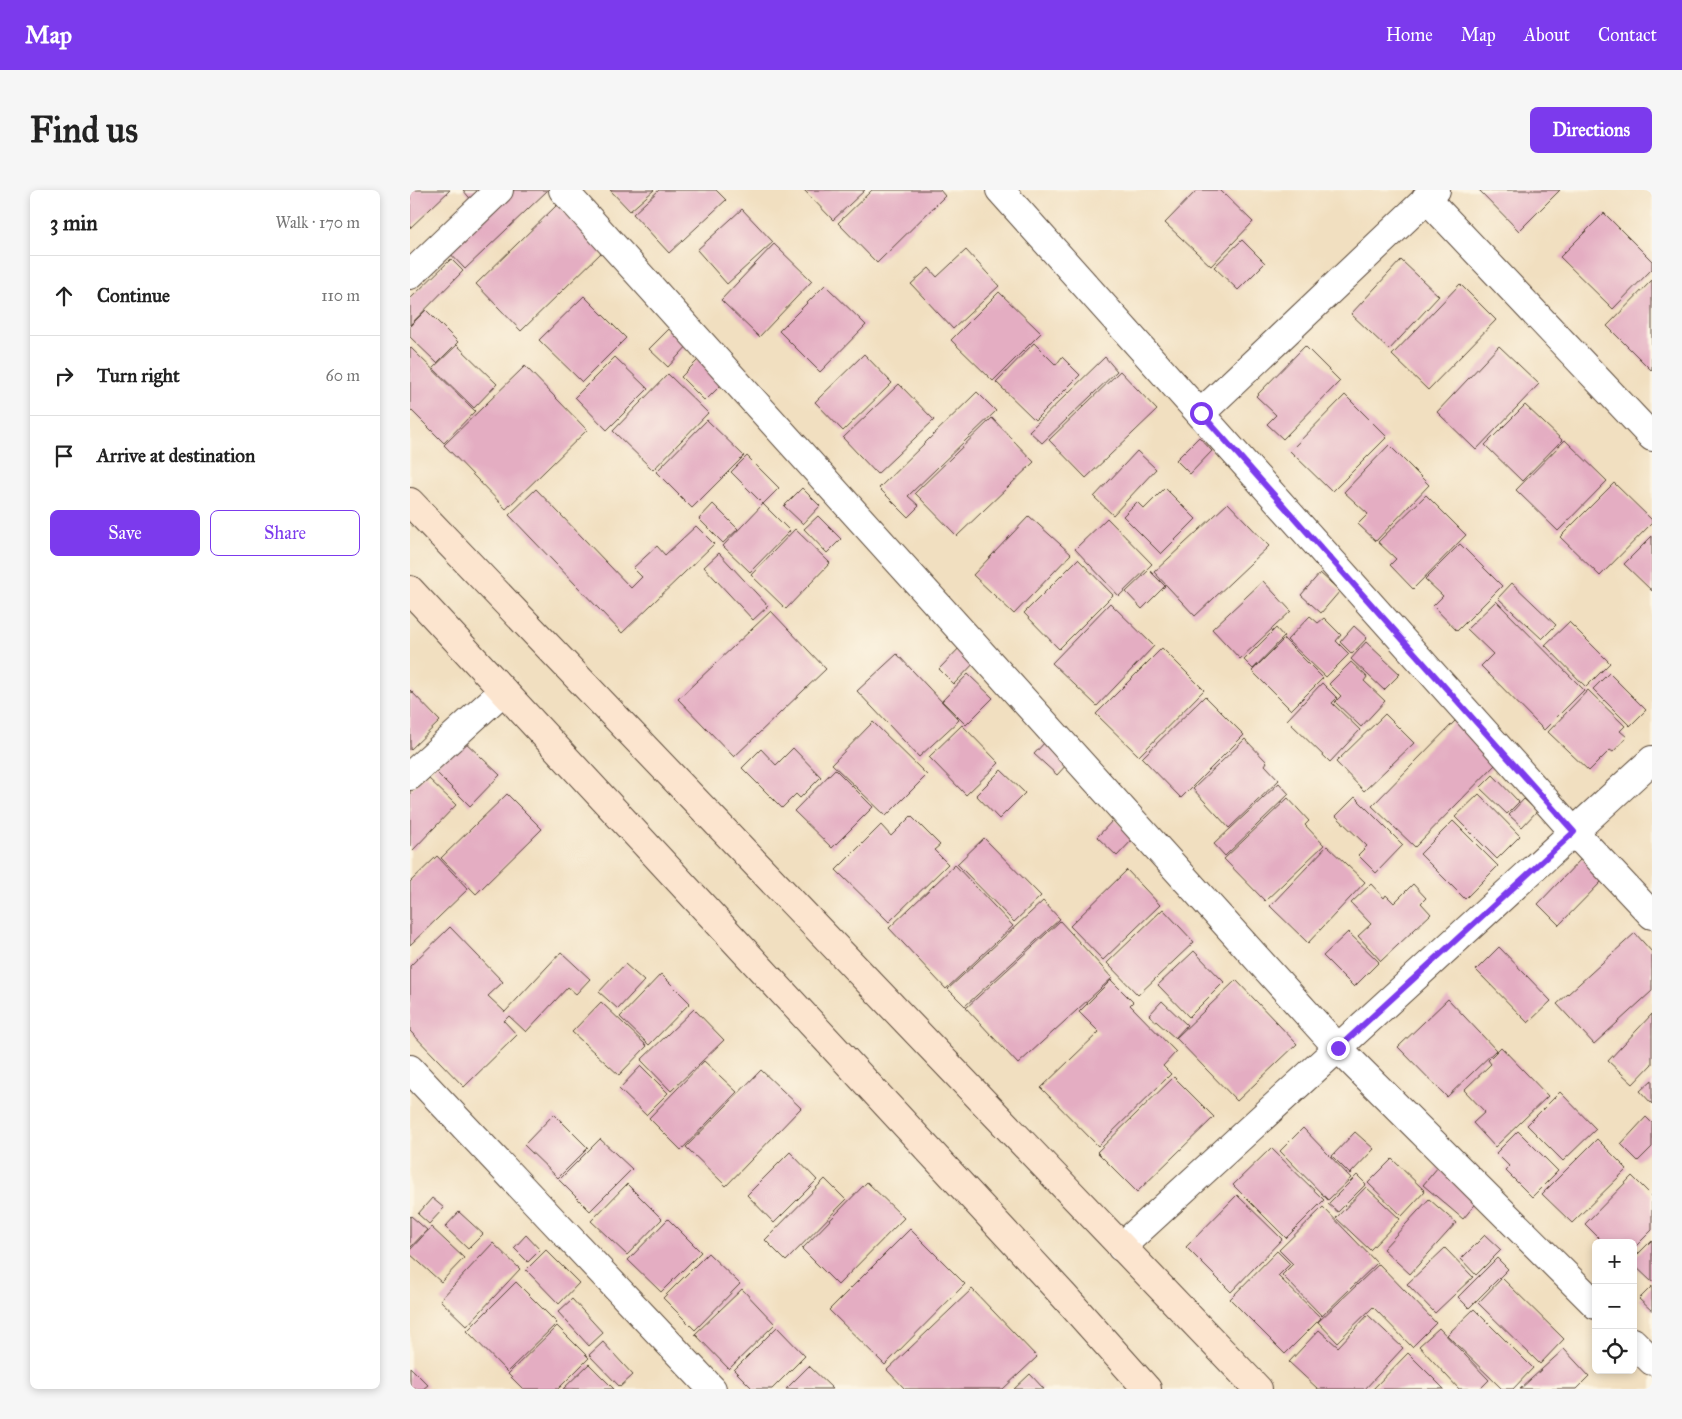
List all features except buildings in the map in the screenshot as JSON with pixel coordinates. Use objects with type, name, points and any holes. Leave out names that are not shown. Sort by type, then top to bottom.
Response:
[{"type":"main road","points":[[410,502],[1258,1389]]},
{"type":"main road","points":[[410,590],[1057,1289],[1147,1389]]},
{"type":"street","points":[[410,274],[499,190]]},
{"type":"street","points":[[563,190],[1338,1048],[1592,1301]]},
{"type":"street","points":[[1000,190],[1574,832],[1652,915]]},
{"type":"street","points":[[1201,413],[1431,194],[1652,437]]},
{"type":"street","points":[[410,776],[503,691]]},
{"type":"street","points":[[1121,1247],[1652,760]]},
{"type":"street","points":[[410,1069],[712,1389]]},
{"type":"street","points":[[1637,1346],[1652,1361]]},
{"type":"route","points":[[1201,413],[1574,832],[1338,1048]]}]
